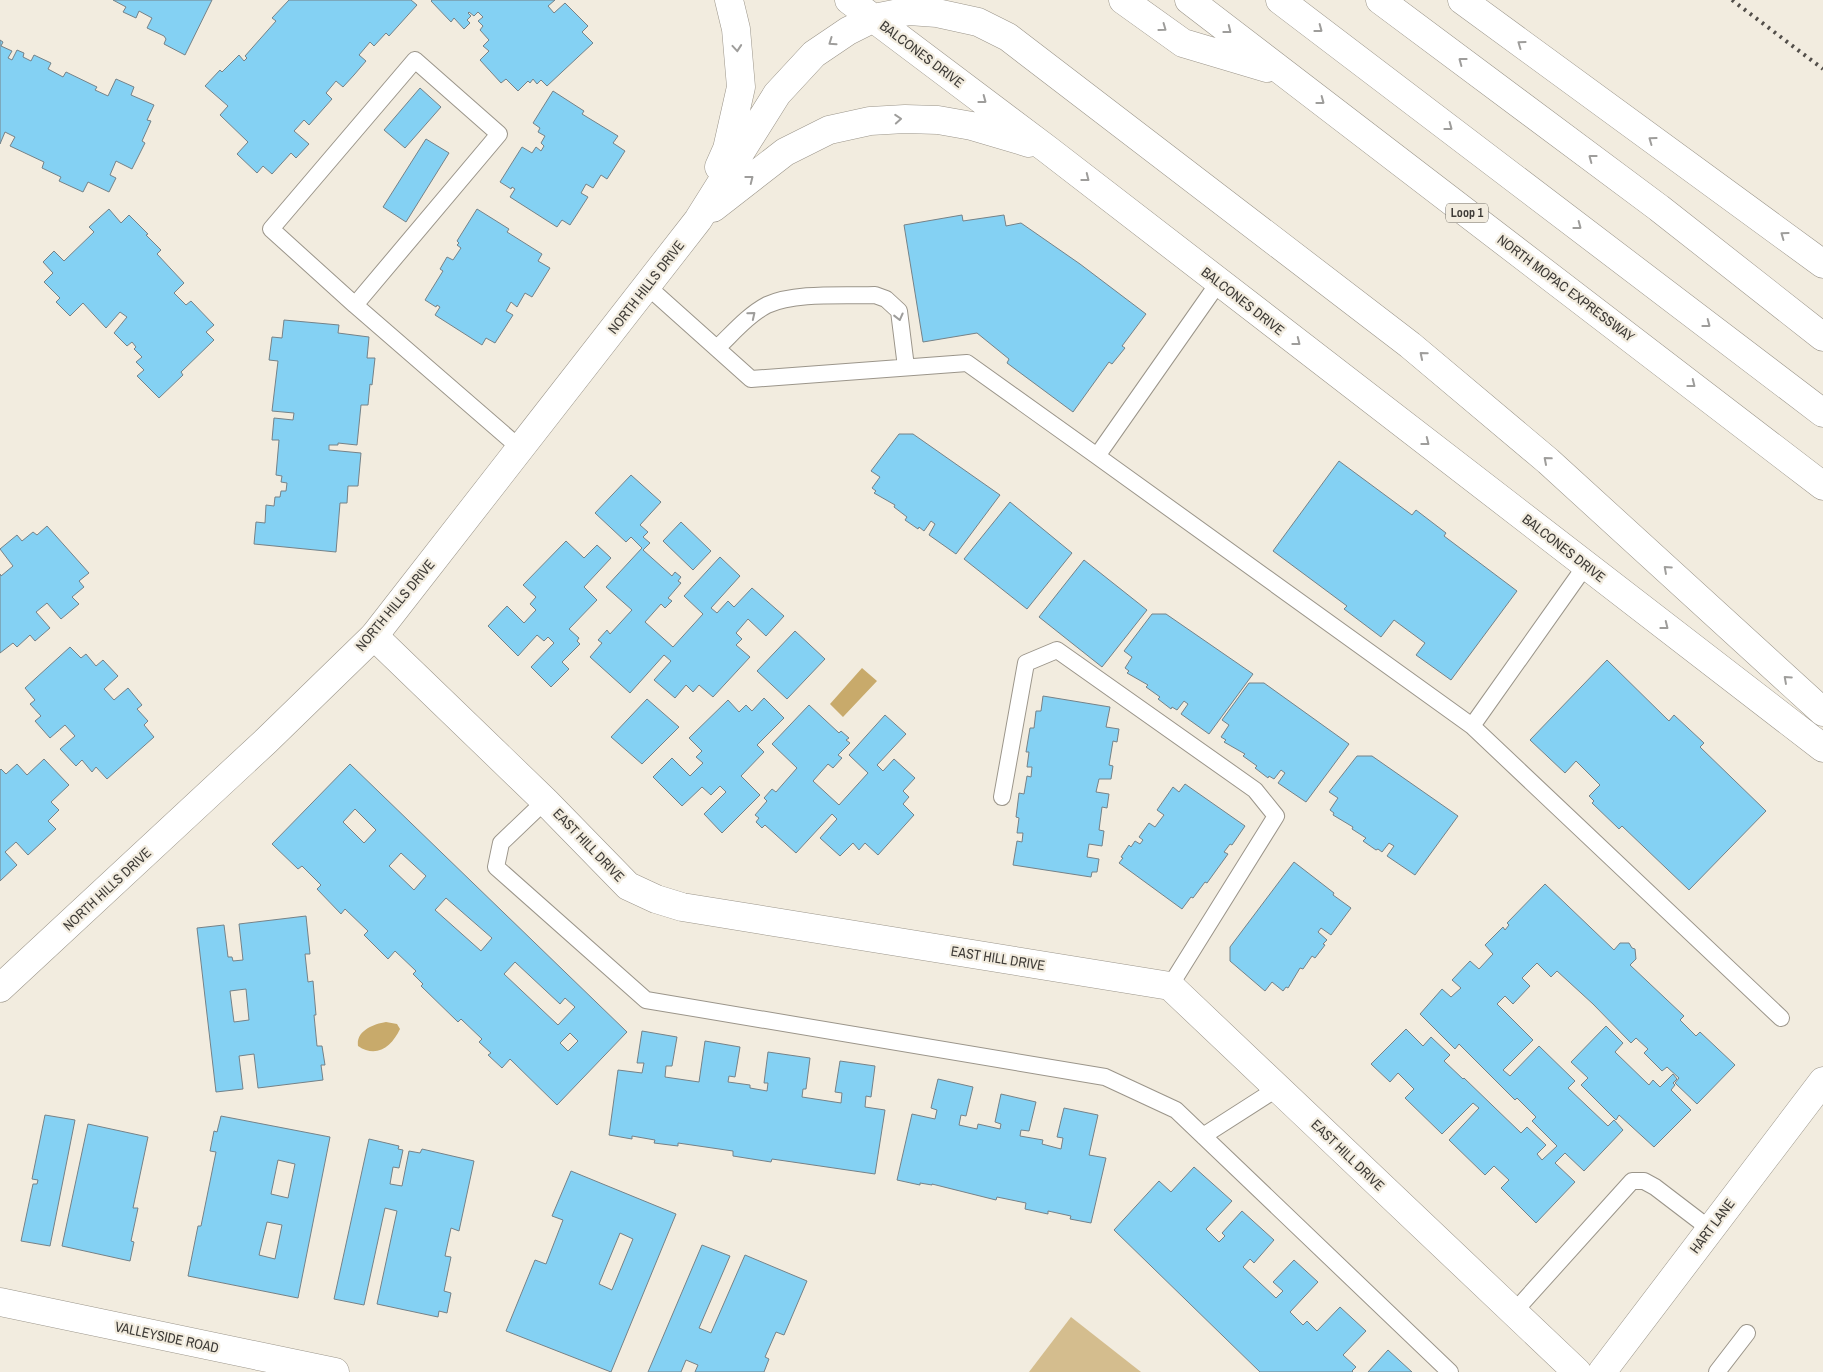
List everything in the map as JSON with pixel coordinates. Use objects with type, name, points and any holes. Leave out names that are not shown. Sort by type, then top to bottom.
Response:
[{"type":"main road","points":[[698,220],[727,149],[740,87],[736,29],[730,0]]},
{"type":"main road","points":[[850,0],[874,18]]},
{"type":"main road","points":[[1123,0],[1183,43],[1282,72]]},
{"type":"main road","name":"NORTH MOPAC EXPRESSWAY","points":[[1189,0],[1823,486]]},
{"type":"main road","points":[[1280,0],[1823,413]]},
{"type":"main road","points":[[1380,0],[1659,208],[1823,337]]},
{"type":"main road","points":[[1462,0],[1823,264]]},
{"type":"main road","name":"BALCONES DRIVE","points":[[874,18],[909,11],[937,13],[978,22],[1008,37],[1410,344],[1548,461],[1823,712]]},
{"type":"main road","name":"NORTH HILLS DRIVE","points":[[0,988],[266,741],[374,636],[698,220],[777,94],[814,54],[848,31],[874,18]]},
{"type":"main road","name":"BALCONES DRIVE","points":[[874,18],[1047,148],[1823,748]]},
{"type":"main road","name":"NORTH HILLS DRIVE","points":[[698,220],[785,152],[830,130],[870,121],[938,120],[972,126],[1047,148]]},
{"type":"main road","points":[[1659,208],[1823,313]]},
{"type":"main road","name":"EAST HILL DRIVE","points":[[374,636],[546,801],[628,886],[656,899],[682,908],[1170,986],[1577,1372]]},
{"type":"main road","name":"HART LANE","points":[[1602,1372],[1823,1081]]},
{"type":"main road","name":"VALLEYSIDE ROAD","points":[[0,1302],[335,1372]]},
{"type":"lane","points":[[355,305],[499,134],[415,60],[271,229],[355,305],[521,449]]},
{"type":"lane","points":[[1098,456],[1219,282]]},
{"type":"lane","points":[[647,286],[751,379],[967,363],[1472,726],[1780,1018]]},
{"type":"lane","points":[[717,348],[753,314],[768,305],[793,297],[875,295],[886,298],[899,311],[906,367]]},
{"type":"lane","points":[[1472,726],[1586,566]]},
{"type":"lane","points":[[1002,797],[1026,663],[1056,650],[1256,790],[1276,816],[1170,986]]},
{"type":"lane","points":[[546,801],[501,843],[496,867],[646,1000],[1105,1077],[1176,1110],[1450,1372]]},
{"type":"lane","points":[[1203,1136],[1278,1088]]},
{"type":"lane","points":[[1513,1313],[1632,1181],[1644,1181],[1654,1187],[1710,1229]]},
{"type":"lane","points":[[1717,1372],[1747,1333]]},
{"type":"shaded area","points":[[862,668],[877,681],[843,717],[830,704]]},
{"type":"shaded area","points":[[386,1022],[397,1024],[400,1029],[393,1041],[378,1051],[365,1050],[358,1046],[360,1036],[366,1029]]},
{"type":"shaded area","points":[[1071,1317],[1141,1372],[1029,1372]]},
{"type":"building","points":[[113,0],[212,0],[185,55],[164,44],[166,39],[164,36],[147,28],[152,18],[139,11],[136,18],[123,12],[126,7]]},
{"type":"building","points":[[289,0],[411,0],[417,5],[389,36],[386,33],[374,46],[370,42],[359,55],[366,61],[343,87],[336,81],[326,93],[332,99],[309,125],[304,120],[294,131],[309,144],[296,158],[291,153],[272,174],[263,166],[257,173],[237,154],[248,142],[220,115],[228,106],[205,86],[220,70],[222,72],[239,55],[244,61],[247,58],[245,56],[276,21],[272,18]]},
{"type":"building","points":[[432,0],[555,0],[548,6],[554,13],[565,3],[588,26],[582,32],[593,43],[547,86],[541,80],[537,84],[533,79],[530,83],[528,81],[518,91],[506,79],[501,83],[480,60],[489,51],[483,46],[489,40],[480,30],[483,26],[478,21],[483,17],[478,12],[474,16],[469,12],[471,16],[467,20],[470,23],[464,29],[454,18],[451,22]]},
{"type":"building","points":[[0,40],[3,42],[1,46],[12,51],[8,58],[12,60],[17,50],[24,53],[23,57],[31,61],[34,55],[51,63],[48,69],[63,77],[66,72],[97,87],[95,90],[108,96],[116,79],[134,87],[131,95],[154,105],[147,120],[151,121],[142,141],[145,143],[132,169],[116,161],[110,175],[116,178],[109,192],[88,182],[83,192],[59,181],[61,177],[42,168],[44,162],[10,146],[15,137],[5,132],[0,144]]},
{"type":"building","points":[[420,88],[441,107],[405,148],[384,130]]},
{"type":"building","points":[[553,91],[584,111],[582,114],[618,136],[613,143],[625,151],[607,179],[601,175],[593,188],[586,184],[581,193],[588,197],[570,225],[562,220],[557,227],[510,197],[515,189],[512,187],[511,189],[500,182],[522,147],[532,153],[536,147],[541,151],[544,146],[541,143],[545,136],[538,132],[540,128],[533,123]]},
{"type":"building","points":[[426,139],[449,153],[406,222],[383,207]]},
{"type":"building","points":[[109,209],[121,223],[129,215],[148,234],[146,235],[161,250],[157,254],[184,283],[174,293],[186,305],[191,301],[214,325],[206,332],[214,340],[181,372],[183,375],[159,398],[137,376],[144,370],[136,362],[142,357],[134,349],[136,347],[132,342],[127,346],[114,333],[127,317],[120,312],[106,328],[83,303],[70,316],[56,302],[60,298],[44,282],[53,273],[43,262],[54,251],[64,261],[94,232],[89,227]]},
{"type":"building","points":[[477,209],[509,229],[507,232],[542,254],[538,261],[550,268],[532,297],[525,293],[517,307],[511,302],[506,311],[513,315],[495,343],[486,338],[482,345],[435,315],[440,307],[437,305],[436,307],[425,300],[443,271],[440,269],[447,257],[453,260],[461,248],[457,245],[459,243],[457,241]]},
{"type":"building","points":[[962,215],[963,221],[1004,215],[1006,226],[1021,223],[1080,264],[1146,314],[1122,346],[1125,348],[1112,364],[1109,362],[1073,412],[1007,363],[1009,359],[977,333],[923,342],[904,225]]},
{"type":"building","points":[[284,320],[339,325],[338,333],[369,337],[367,358],[375,358],[368,405],[361,405],[357,445],[338,443],[338,445],[329,445],[329,450],[361,453],[358,486],[348,486],[347,503],[340,503],[336,552],[254,544],[256,522],[265,523],[266,505],[274,506],[275,497],[280,497],[281,491],[286,491],[287,483],[281,482],[282,476],[276,475],[279,440],[272,440],[274,418],[293,420],[294,413],[272,411],[278,361],[269,360],[272,337],[282,338]]},
{"type":"building","points":[[899,434],[913,434],[1000,495],[956,554],[929,535],[935,524],[931,521],[924,531],[919,527],[918,529],[905,520],[907,517],[894,507],[895,505],[874,493],[876,491],[872,488],[880,477],[871,471]]},
{"type":"building","points":[[1339,461],[1412,515],[1416,510],[1446,533],[1444,536],[1517,591],[1451,680],[1416,655],[1425,643],[1394,620],[1381,637],[1344,609],[1347,606],[1273,551]]},
{"type":"building","points":[[631,475],[661,502],[640,525],[648,532],[643,537],[650,543],[643,550],[672,576],[675,572],[681,577],[678,581],[681,583],[668,598],[672,601],[665,608],[661,604],[645,622],[673,647],[703,614],[684,596],[720,557],[740,576],[711,608],[717,613],[728,601],[734,607],[752,588],[784,616],[766,636],[748,619],[736,633],[742,639],[736,645],[750,657],[713,697],[699,685],[693,692],[686,685],[675,698],[654,680],[671,661],[664,655],[630,693],[590,657],[602,643],[598,640],[607,630],[610,634],[632,610],[606,587],[642,548],[631,537],[626,542],[595,513]]},
{"type":"building","points":[[1010,502],[1072,553],[1027,609],[964,559]]},
{"type":"building","points":[[681,522],[711,551],[693,570],[663,541]]},
{"type":"building","points":[[47,526],[89,573],[79,581],[84,587],[72,597],[79,604],[61,619],[47,603],[36,612],[50,628],[35,641],[30,635],[17,647],[13,643],[0,653],[0,574],[1,576],[13,566],[0,549],[17,535],[22,541],[33,532],[37,535]]},
{"type":"building","points":[[566,541],[584,558],[597,545],[611,558],[584,587],[597,600],[569,629],[579,638],[577,641],[580,644],[562,662],[569,669],[551,687],[531,667],[554,643],[548,637],[544,641],[537,635],[518,656],[488,626],[507,606],[524,623],[536,610],[530,604],[536,597],[523,585]]},
{"type":"building","points":[[1084,560],[1147,610],[1102,667],[1039,617]]},
{"type":"building","points":[[1152,614],[1166,614],[1253,674],[1209,734],[1181,714],[1188,704],[1184,701],[1177,710],[1172,707],[1171,709],[1158,699],[1160,697],[1146,687],[1148,685],[1127,673],[1129,671],[1125,668],[1132,657],[1124,651]]},
{"type":"building","points":[[795,631],[825,659],[787,699],[757,671]]},
{"type":"building","points":[[70,647],[81,658],[86,654],[96,666],[103,660],[118,676],[104,689],[114,700],[128,688],[142,705],[137,709],[148,721],[144,725],[154,737],[107,779],[96,767],[92,772],[82,760],[76,766],[60,749],[75,736],[65,725],[50,738],[35,721],[41,716],[30,704],[35,700],[25,688]]},
{"type":"building","points":[[1607,660],[1669,721],[1674,715],[1704,743],[1700,747],[1766,811],[1689,890],[1622,826],[1619,829],[1592,803],[1594,801],[1589,796],[1600,785],[1576,761],[1565,773],[1530,740]]},
{"type":"building","points":[[1249,683],[1264,683],[1349,744],[1306,802],[1278,783],[1285,773],[1281,770],[1274,779],[1269,776],[1268,778],[1255,768],[1257,766],[1243,756],[1245,754],[1224,742],[1226,740],[1221,737],[1229,725],[1222,720]]},
{"type":"building","points":[[1043,696],[1110,707],[1106,727],[1119,729],[1117,742],[1113,741],[1109,765],[1113,766],[1111,779],[1099,779],[1096,792],[1109,794],[1107,808],[1102,807],[1099,830],[1104,831],[1102,846],[1089,844],[1087,857],[1099,859],[1097,872],[1092,872],[1091,877],[1013,865],[1017,841],[1022,842],[1023,833],[1017,833],[1019,818],[1016,817],[1019,793],[1024,794],[1027,776],[1031,777],[1032,767],[1027,767],[1029,752],[1026,752],[1030,728],[1034,728],[1036,711],[1041,711]]},
{"type":"building","points":[[764,698],[784,718],[757,745],[764,752],[741,776],[760,795],[722,833],[704,814],[726,792],[720,786],[711,795],[702,787],[682,806],[653,777],[672,758],[690,776],[703,763],[696,757],[702,751],[689,738],[728,700],[739,712],[746,705],[752,711]]},
{"type":"building","points":[[647,699],[679,727],[642,764],[611,737]]},
{"type":"building","points":[[809,705],[839,733],[841,731],[849,738],[846,740],[850,743],[838,755],[842,758],[833,768],[828,764],[813,781],[839,805],[868,773],[849,755],[885,715],[906,734],[877,765],[883,771],[894,759],[915,778],[903,791],[909,797],[903,804],[914,815],[878,855],[865,843],[859,850],[853,843],[840,856],[820,838],[837,819],[832,814],[796,853],[765,825],[762,828],[756,822],[759,818],[755,815],[767,801],[764,798],[772,789],[776,792],[797,768],[772,744]]},
{"type":"building","points":[[1357,756],[1372,756],[1458,816],[1415,875],[1387,856],[1394,846],[1389,843],[1382,852],[1378,849],[1376,850],[1363,841],[1366,838],[1352,829],[1353,827],[1333,815],[1334,813],[1330,810],[1338,798],[1329,792]]},
{"type":"building","points":[[44,759],[69,785],[51,802],[59,810],[48,821],[56,829],[28,855],[16,842],[5,852],[17,865],[0,881],[0,770],[6,774],[17,764],[27,775]]},
{"type":"building","points":[[350,764],[627,1032],[557,1105],[510,1059],[502,1068],[488,1055],[491,1053],[479,1042],[482,1039],[461,1019],[458,1022],[421,986],[423,984],[413,974],[416,971],[395,951],[388,959],[364,935],[368,931],[345,909],[341,914],[317,889],[321,885],[302,866],[298,869],[272,844]],"holes":[[[355,809],[376,830],[364,843],[343,822]],[[401,853],[426,876],[414,890],[389,866]],[[446,898],[492,938],[481,951],[435,910]],[[515,962],[560,1004],[565,998],[575,1007],[558,1025],[504,974]],[[570,1033],[578,1041],[568,1051],[560,1043]]]},
{"type":"building","points":[[1185,784],[1245,826],[1232,845],[1230,844],[1224,852],[1228,854],[1207,883],[1205,882],[1182,909],[1119,863],[1129,845],[1131,847],[1135,841],[1140,844],[1143,840],[1139,837],[1149,823],[1155,827],[1164,815],[1157,810],[1173,787],[1179,792]]},
{"type":"building","points":[[1294,862],[1351,908],[1331,935],[1321,928],[1318,932],[1327,940],[1323,944],[1325,945],[1315,958],[1312,956],[1303,969],[1300,968],[1288,988],[1286,987],[1283,991],[1272,982],[1265,991],[1230,961],[1230,947]]},
{"type":"building","points":[[1545,884],[1614,950],[1620,943],[1629,943],[1635,949],[1636,959],[1630,965],[1684,1016],[1680,1020],[1696,1036],[1700,1032],[1735,1065],[1697,1104],[1675,1083],[1679,1078],[1667,1067],[1662,1071],[1644,1053],[1648,1049],[1636,1038],[1631,1043],[1557,971],[1551,977],[1537,963],[1522,978],[1530,986],[1513,1004],[1505,996],[1497,1004],[1533,1040],[1503,1070],[1510,1076],[1539,1046],[1575,1081],[1568,1088],[1608,1126],[1614,1120],[1623,1130],[1584,1171],[1565,1153],[1555,1163],[1575,1182],[1536,1223],[1501,1188],[1509,1180],[1494,1166],[1485,1175],[1449,1140],[1479,1108],[1473,1103],[1442,1134],[1405,1098],[1414,1089],[1398,1073],[1390,1082],[1371,1064],[1406,1029],[1423,1046],[1431,1037],[1450,1055],[1444,1061],[1463,1079],[1521,1133],[1527,1127],[1546,1145],[1537,1154],[1542,1160],[1557,1146],[1532,1121],[1536,1117],[1517,1098],[1515,1100],[1459,1044],[1455,1049],[1420,1014],[1442,989],[1451,997],[1461,988],[1452,980],[1470,961],[1479,969],[1493,954],[1485,945],[1503,927],[1505,930],[1509,925],[1507,923]]},
{"type":"building","points":[[306,916],[310,954],[305,954],[308,982],[313,981],[317,1046],[322,1046],[325,1065],[321,1065],[323,1080],[258,1088],[254,1054],[239,1056],[243,1089],[216,1092],[197,928],[224,925],[228,957],[232,957],[233,961],[243,960],[239,924]],"holes":[[[246,989],[249,1020],[234,1022],[230,991]]]},
{"type":"building","points":[[1606,1026],[1623,1043],[1615,1052],[1649,1085],[1653,1080],[1660,1087],[1673,1074],[1677,1079],[1673,1083],[1675,1085],[1671,1090],[1691,1110],[1654,1147],[1619,1115],[1616,1120],[1581,1085],[1588,1078],[1571,1062]]},
{"type":"building","points":[[642,1031],[677,1037],[672,1066],[666,1066],[665,1077],[699,1082],[705,1041],[740,1047],[735,1077],[729,1076],[728,1082],[750,1085],[750,1088],[767,1091],[768,1083],[764,1083],[768,1052],[810,1058],[806,1089],[803,1089],[802,1097],[841,1103],[842,1093],[835,1092],[840,1061],[875,1066],[871,1097],[866,1096],[865,1107],[885,1110],[875,1174],[772,1159],[771,1162],[733,1156],[733,1151],[678,1143],[678,1146],[654,1143],[655,1140],[609,1135],[618,1070],[642,1073],[644,1063],[637,1063]]},
{"type":"building","points":[[938,1079],[973,1087],[966,1116],[961,1115],[959,1125],[977,1129],[978,1124],[1000,1129],[1001,1124],[995,1122],[1001,1094],[1036,1102],[1029,1131],[1021,1130],[1020,1136],[1043,1140],[1042,1144],[1061,1149],[1063,1138],[1057,1137],[1064,1108],[1098,1115],[1089,1155],[1106,1158],[1091,1223],[1070,1219],[1071,1216],[1048,1211],[1048,1214],[1025,1209],[1026,1203],[997,1197],[996,1200],[932,1184],[920,1183],[920,1185],[897,1180],[912,1114],[935,1119],[937,1110],[931,1108]]},
{"type":"building","points":[[45,1115],[75,1120],[50,1246],[21,1241],[33,1184],[37,1184],[38,1180],[32,1179]]},
{"type":"building","points":[[221,1116],[330,1137],[298,1298],[188,1276],[198,1226],[201,1226],[216,1152],[210,1151],[214,1131],[217,1132]],"holes":[[[278,1160],[295,1164],[288,1198],[271,1194]],[[267,1222],[282,1225],[275,1259],[259,1255]]]},
{"type":"building","points":[[88,1124],[148,1137],[133,1208],[138,1208],[131,1241],[134,1242],[130,1261],[62,1246]]},
{"type":"building","points":[[369,1139],[399,1146],[398,1149],[403,1150],[399,1168],[393,1167],[390,1184],[402,1186],[409,1151],[420,1153],[422,1149],[474,1161],[459,1231],[451,1228],[445,1256],[451,1257],[444,1291],[451,1293],[447,1313],[439,1311],[438,1317],[377,1304],[397,1211],[385,1208],[364,1305],[334,1299]]},
{"type":"building","points":[[1194,1167],[1232,1201],[1206,1229],[1219,1242],[1225,1236],[1222,1233],[1242,1211],[1274,1240],[1254,1263],[1250,1259],[1243,1267],[1276,1298],[1283,1291],[1273,1282],[1294,1260],[1318,1282],[1290,1312],[1303,1325],[1307,1321],[1317,1331],[1340,1307],[1366,1331],[1343,1355],[1356,1367],[1353,1372],[1260,1372],[1114,1230],[1159,1181],[1171,1192]]},
{"type":"building","points":[[571,1171],[676,1214],[611,1372],[506,1331],[535,1260],[546,1264],[563,1220],[552,1216]],"holes":[[[620,1233],[633,1239],[612,1290],[599,1284]]]},
{"type":"building","points":[[702,1245],[730,1256],[699,1328],[711,1333],[745,1255],[807,1281],[784,1335],[776,1332],[765,1357],[769,1359],[764,1372],[695,1372],[698,1365],[686,1360],[681,1372],[648,1372]]},
{"type":"building","points":[[1388,1350],[1412,1372],[1368,1372]]},
{"type":"railway","points":[[1732,0],[1823,69]]}]
